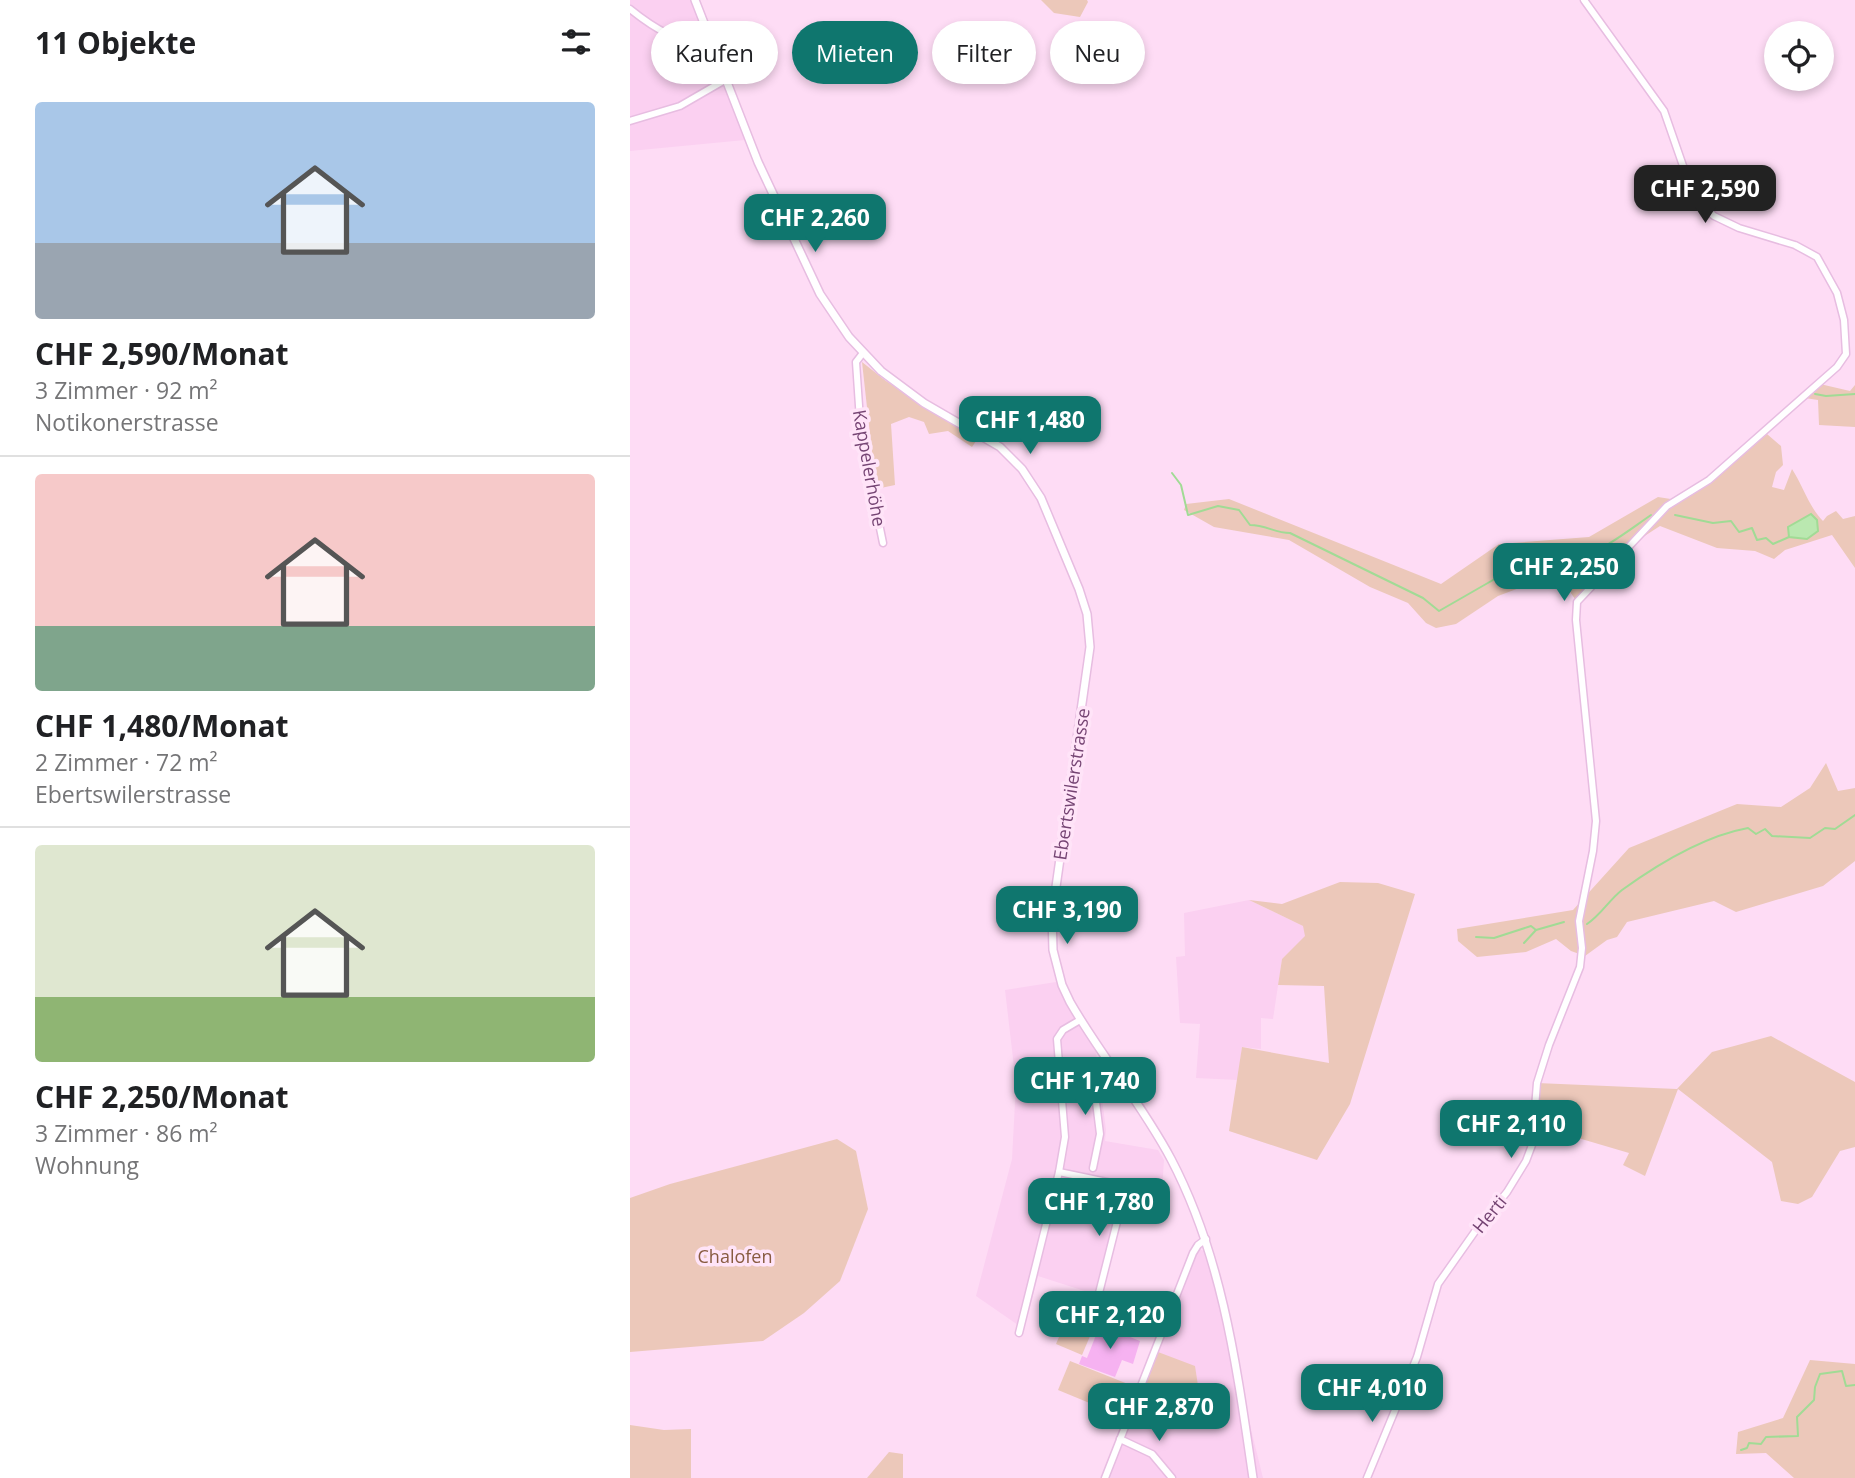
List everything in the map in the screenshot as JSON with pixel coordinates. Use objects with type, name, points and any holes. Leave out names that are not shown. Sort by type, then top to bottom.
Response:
[{"type":"street","name":"Ebertswilerstrasse","points":[[695,0],[703,21]]},
{"type":"street","name":"Herti","points":[[1367,1478],[1417,1357],[1438,1284],[1507,1192],[1526,1161],[1534,1135],[1534,1097],[1549,1045],[1580,967],[1582,948],[1578,920],[1593,851],[1595,821],[1576,620],[1577,603],[1592,583],[1667,506],[1709,480],[1837,367],[1846,355],[1843,320],[1829,274],[1817,257],[1795,244],[1740,228],[1714,216],[1700,203],[1690,186],[1664,111],[1584,0]]},
{"type":"street","points":[[630,9],[651,24]]},
{"type":"street","points":[[630,121],[680,106],[718,84]]},
{"type":"street","name":"Ebertswilerstrasse","points":[[727,84],[758,162],[828,309],[863,353],[907,392],[988,439],[1022,469],[1041,498],[1083,601],[1090,636],[1089,666],[1054,897],[1052,933],[1062,985],[1080,1020],[1167,1152],[1206,1239],[1228,1325],[1253,1478]]},
{"type":"street","name":"Kappelerhöhe","points":[[863,353],[856,362],[861,435],[883,543]]},
{"type":"street","points":[[1019,1333],[1059,1172],[1065,1137],[1057,1039],[1063,1030],[1080,1020]]},
{"type":"street","points":[[1060,1076],[1087,1073],[1093,1078],[1100,1134],[1093,1168]]},
{"type":"street","points":[[1059,1172],[1126,1185],[1098,1297]]},
{"type":"street","points":[[1105,1478],[1193,1253],[1206,1239]]},
{"type":"street","points":[[1120,1439],[1152,1454],[1172,1478]]},
{"type":"shaded area","points":[[630,0],[698,0],[705,21],[651,21],[651,84],[726,84],[745,140],[630,151]]},
{"type":"shaded area","points":[[1811,514],[1817,520],[1818,531],[1807,539],[1789,537],[1788,527]]},
{"type":"shaded area","points":[[1249,900],[1303,926],[1306,936],[1282,959],[1273,1019],[1261,1018],[1261,1049],[1242,1047],[1238,1080],[1196,1078],[1200,1024],[1180,1023],[1176,957],[1185,956],[1184,913]]},
{"type":"shaded area","points":[[1056,982],[1096,1052],[1106,1130],[1105,1141],[1158,1150],[1164,1160],[1162,1190],[1127,1183],[1100,1296],[1038,1276],[1024,1329],[976,1296],[1012,1159],[1016,1084],[1005,990]]},
{"type":"shaded area","points":[[1195,1249],[1207,1251],[1263,1478],[1102,1478]]},
{"type":"green space","points":[[1041,0],[1088,2],[1080,17],[1054,13]]},
{"type":"green space","points":[[862,362],[886,381],[978,438],[972,447],[948,431],[929,434],[924,422],[909,417],[891,424],[895,485],[876,489]]},
{"type":"green space","points":[[1820,384],[1850,391],[1855,385],[1855,427],[1819,425],[1818,400],[1805,398]]},
{"type":"green space","points":[[1767,434],[1781,446],[1783,465],[1776,472],[1772,487],[1784,490],[1792,469],[1823,521],[1836,511],[1843,519],[1855,516],[1855,568],[1832,535],[1785,550],[1774,559],[1755,551],[1717,548],[1660,526],[1626,548],[1577,602],[1560,577],[1533,583],[1498,596],[1456,624],[1436,628],[1426,623],[1408,603],[1370,587],[1289,540],[1214,527],[1184,510],[1186,504],[1229,499],[1441,584],[1499,544],[1589,537],[1658,497],[1677,500],[1693,491]]},
{"type":"green space","points":[[1826,763],[1838,791],[1855,788],[1855,861],[1823,886],[1736,912],[1714,901],[1627,922],[1617,937],[1607,940],[1585,956],[1571,951],[1556,939],[1526,952],[1477,957],[1458,941],[1457,929],[1573,910],[1629,848],[1737,804],[1781,807],[1810,788]]},
{"type":"green space","points":[[1340,882],[1378,883],[1415,894],[1350,1104],[1317,1160],[1229,1131],[1242,1047],[1329,1063],[1324,986],[1278,985],[1282,959],[1305,936],[1303,926],[1249,900],[1282,904]]},
{"type":"green space","points":[[1771,1036],[1855,1082],[1855,1147],[1840,1151],[1812,1197],[1798,1204],[1781,1201],[1772,1162],[1678,1089],[1645,1176],[1623,1165],[1629,1153],[1534,1125],[1537,1083],[1677,1089],[1712,1052]]},
{"type":"green space","name":"Chalofen","points":[[837,1139],[856,1151],[868,1209],[840,1281],[804,1313],[763,1341],[630,1352],[630,1198],[670,1184]]},
{"type":"green space","points":[[1073,1304],[1099,1315],[1082,1355],[1056,1344]]},
{"type":"green space","points":[[1158,1352],[1195,1366],[1202,1412],[1177,1416],[1138,1406]]},
{"type":"green space","points":[[1810,1360],[1855,1364],[1855,1478],[1794,1478],[1766,1453],[1736,1454],[1738,1432],[1783,1418]]},
{"type":"green space","points":[[1070,1361],[1133,1386],[1121,1416],[1058,1390]]},
{"type":"green space","points":[[630,1425],[664,1430],[691,1429],[691,1478],[630,1478]]},
{"type":"green space","points":[[889,1452],[903,1454],[903,1478],[867,1478]]},
{"type":"building","points":[[1096,1323],[1121,1330],[1120,1333],[1140,1341],[1133,1364],[1122,1360],[1115,1377],[1079,1364],[1082,1356],[1087,1358],[1096,1335],[1092,1333]]},
{"type":"waterway","points":[[1815,394],[1855,394]]},
{"type":"waterway","points":[[1172,473],[1181,485],[1188,515],[1218,506],[1239,510],[1250,525],[1290,533],[1423,598],[1439,611],[1500,576],[1524,573],[1535,565],[1567,563],[1582,558],[1611,543],[1651,515]]},
{"type":"waterway","points":[[1675,515],[1713,523],[1731,521],[1739,532],[1752,528],[1757,540],[1766,538],[1773,544],[1789,537]]},
{"type":"waterway","points":[[1587,924],[1617,894],[1636,880],[1682,852],[1715,837],[1748,828],[1756,834],[1765,829],[1772,836],[1810,838],[1825,828],[1835,829],[1855,815]]},
{"type":"waterway","points":[[1476,937],[1494,938],[1531,926],[1536,930],[1564,922]]},
{"type":"waterway","points":[[1524,943],[1536,930]]},
{"type":"waterway","points":[[1741,1450],[1747,1448],[1749,1443],[1761,1444],[1766,1437],[1798,1436],[1797,1417],[1814,1400],[1820,1374],[1842,1371],[1846,1386],[1855,1385]]}]
